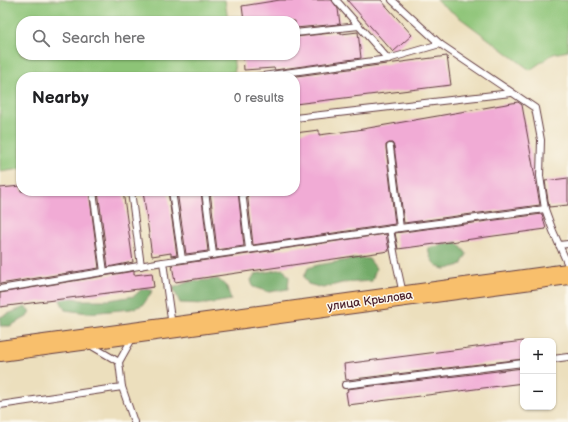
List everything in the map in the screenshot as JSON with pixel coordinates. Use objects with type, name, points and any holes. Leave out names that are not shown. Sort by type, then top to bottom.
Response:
[{"type":"main road","name":"улица Крылова","points":[[173,328],[566,274]]},
{"type":"main road","points":[[0,360],[90,345],[173,328]]},
{"type":"main road","points":[[0,351],[173,328]]},
{"type":"lane","points":[[336,0],[388,59]]},
{"type":"lane","points":[[392,0],[440,44],[535,108],[541,140],[540,176],[545,209],[559,245],[566,274]]},
{"type":"lane","points":[[300,32],[359,26]]},
{"type":"lane","points":[[292,72],[388,59],[440,44]]},
{"type":"lane","points":[[300,117],[511,92]]},
{"type":"lane","points":[[390,147],[400,228]]},
{"type":"lane","points":[[94,196],[104,272]]},
{"type":"lane","points":[[132,196],[141,266]]},
{"type":"lane","points":[[173,196],[182,259]]},
{"type":"lane","points":[[206,196],[213,254]]},
{"type":"lane","points":[[243,196],[249,249]]},
{"type":"lane","points":[[0,289],[213,254],[545,209]]},
{"type":"lane","points":[[390,229],[404,297]]},
{"type":"lane","points":[[559,245],[568,244]]},
{"type":"lane","points":[[163,262],[173,328]]},
{"type":"lane","points":[[134,336],[119,362],[122,387],[134,422]]},
{"type":"lane","points":[[90,345],[119,362]]},
{"type":"lane","points":[[556,359],[568,358]]},
{"type":"lane","points":[[345,385],[520,363]]},
{"type":"lane","points":[[0,405],[122,387]]},
{"type":"green space","points":[[0,0],[225,0],[227,16],[16,16],[16,60],[234,60],[235,72],[16,72],[16,170],[0,172]]},
{"type":"green space","points":[[436,0],[568,0],[568,51],[553,54],[530,70]]},
{"type":"green space","points":[[457,242],[467,254],[461,265],[448,269],[438,267],[431,258],[428,248]]},
{"type":"green space","points":[[360,258],[369,259],[376,268],[372,281],[342,283],[323,288],[308,284],[304,277],[308,268]]},
{"type":"green space","points":[[283,269],[289,277],[288,289],[269,292],[253,287],[251,280],[255,274]]},
{"type":"green space","points":[[218,279],[227,287],[231,300],[206,304],[180,303],[173,288],[188,282]]},
{"type":"green space","points":[[142,289],[153,290],[143,305],[131,309],[89,313],[65,310],[59,298],[70,297],[81,300],[109,300],[134,296]]},
{"type":"green space","points":[[25,307],[30,311],[27,317],[10,326],[0,326],[0,317]]},
{"type":"building","points":[[280,0],[332,0],[338,9],[340,24],[300,28],[300,16],[243,16],[242,6]]},
{"type":"building","points":[[347,0],[381,0],[412,35],[393,52]]},
{"type":"building","points":[[341,32],[341,34],[358,32],[361,58],[275,70],[274,68],[244,70],[243,60],[300,60],[300,36]]},
{"type":"building","points":[[447,56],[451,85],[300,103],[300,76]]},
{"type":"building","points":[[518,102],[522,105],[540,205],[404,223],[394,146],[392,143],[389,143],[386,145],[386,148],[395,224],[253,245],[248,196],[300,196],[300,132],[319,130],[319,135],[357,130]]},
{"type":"building","points":[[568,178],[568,205],[549,207],[545,181]]},
{"type":"building","points":[[16,186],[16,196],[90,196],[99,268],[0,284],[0,188]]},
{"type":"building","points":[[99,196],[124,196],[133,262],[108,267]]},
{"type":"building","points":[[144,196],[169,196],[177,255],[171,256],[171,253],[152,256]]},
{"type":"building","points":[[178,196],[202,196],[208,251],[186,254]]},
{"type":"building","points":[[211,196],[239,196],[244,246],[217,250]]},
{"type":"building","points":[[542,214],[546,229],[398,249],[395,233]]},
{"type":"building","points":[[386,234],[389,251],[175,282],[172,265]]},
{"type":"building","points":[[134,271],[134,275],[152,273],[154,287],[0,307],[0,293]]},
{"type":"building","points":[[520,341],[520,359],[346,380],[344,364]]},
{"type":"building","points":[[520,368],[520,383],[348,405],[347,389]]}]
